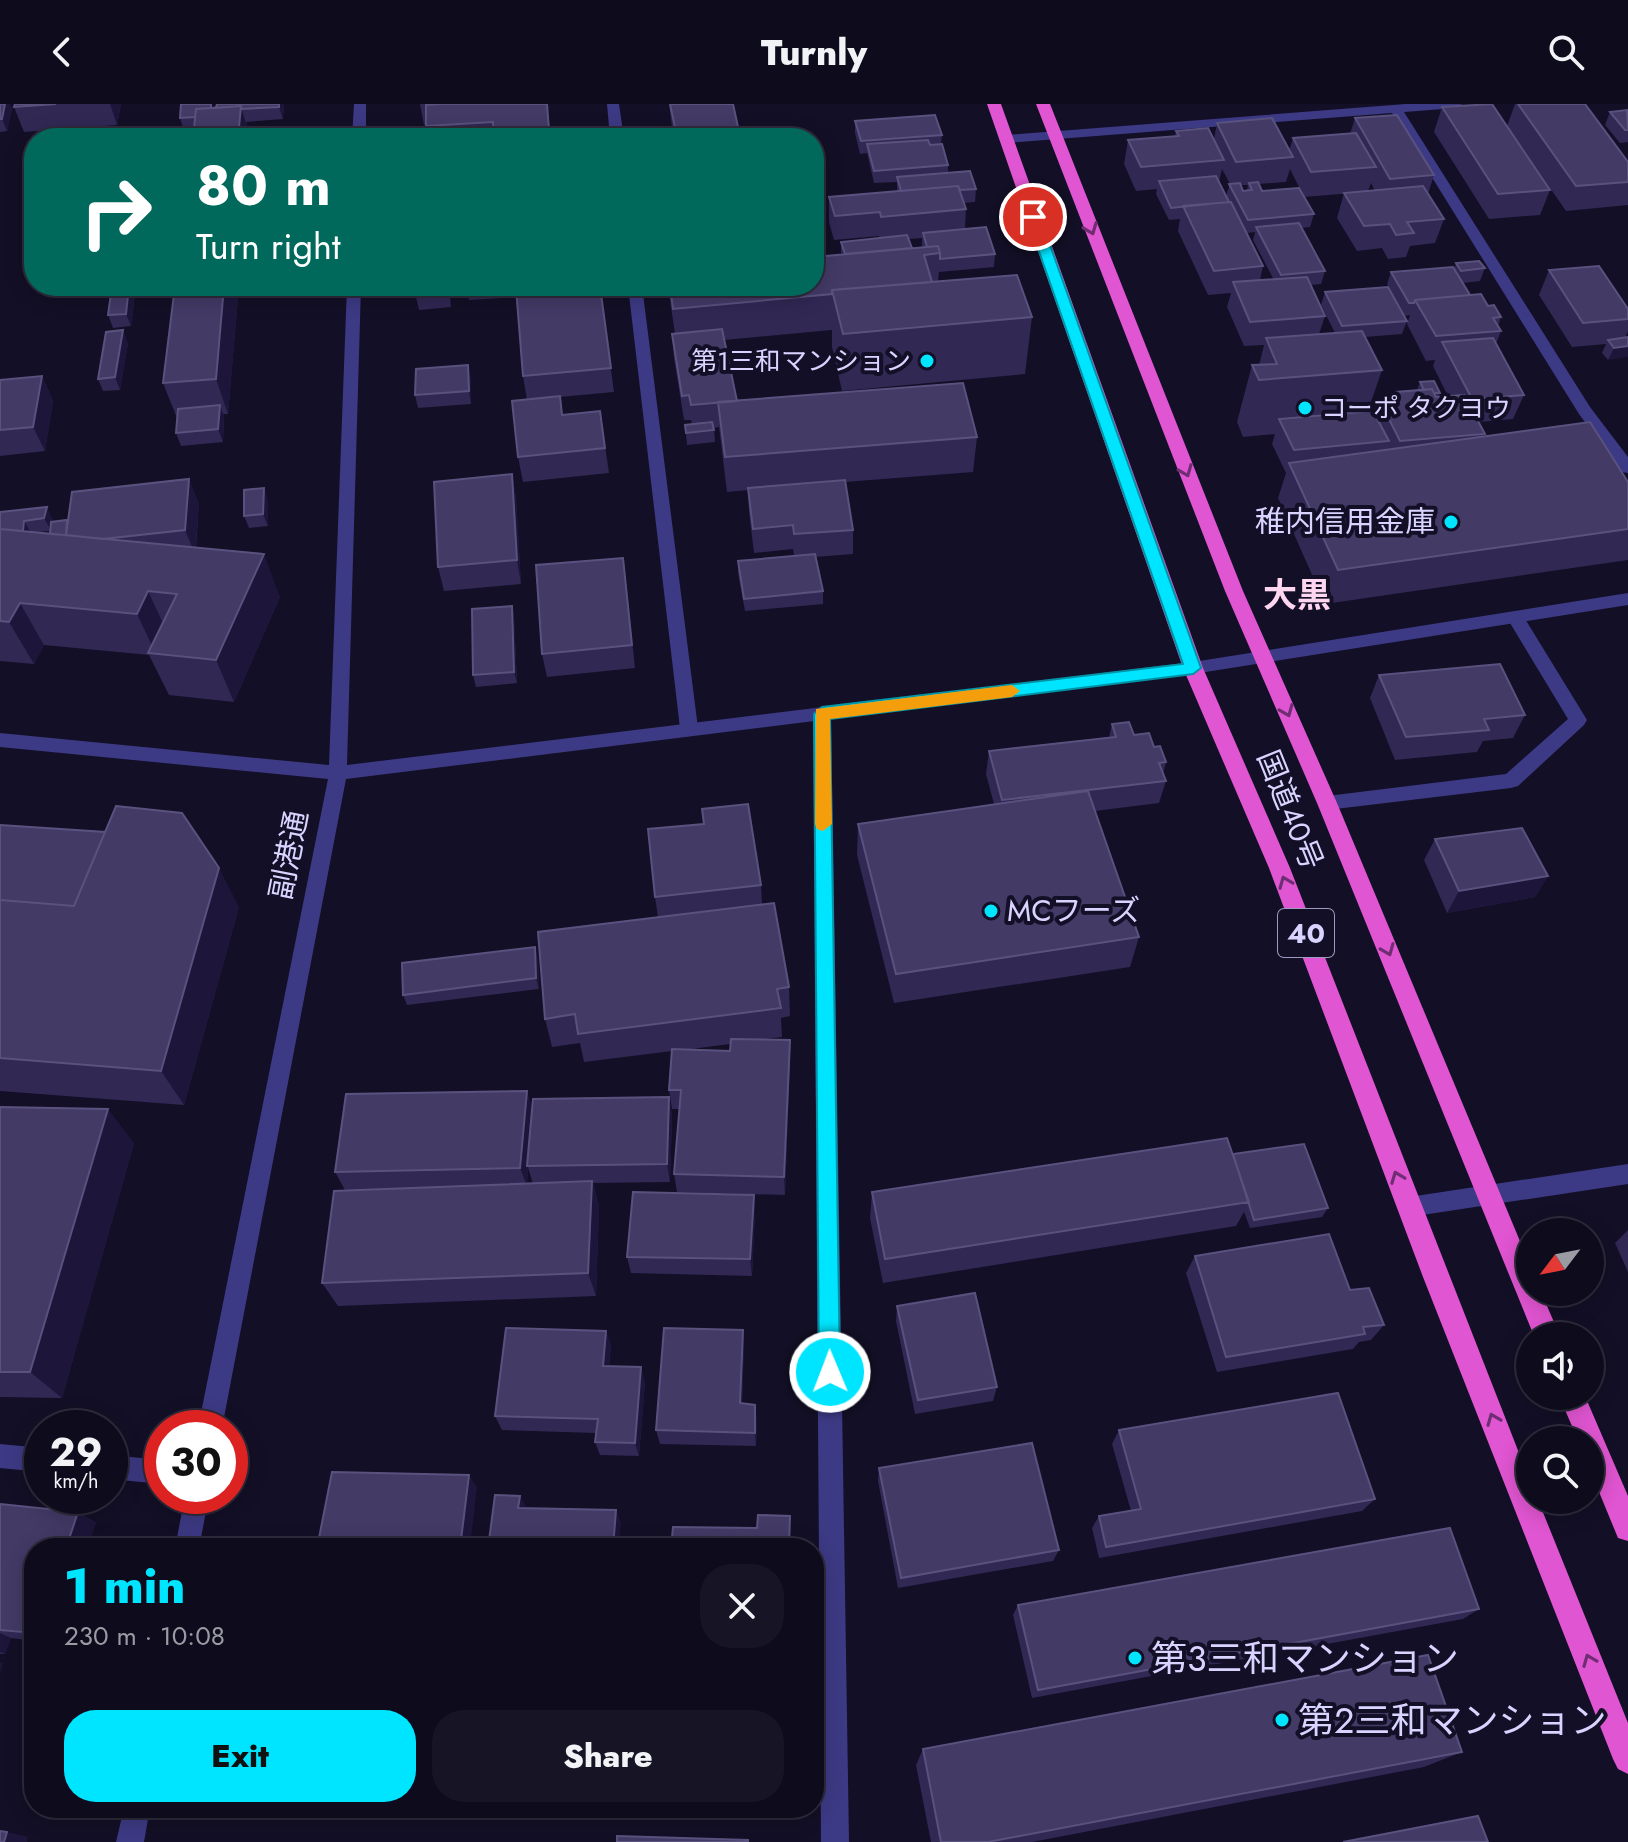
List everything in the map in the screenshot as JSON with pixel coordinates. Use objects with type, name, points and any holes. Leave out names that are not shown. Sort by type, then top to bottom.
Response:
[{"type":"highway","name":"国道40号","points":[[994,104],[1193,668],[1223,731],[1310,944],[1409,1207],[1628,1759]]},
{"type":"highway","name":"国道40号","points":[[1043,104],[1217,547],[1327,803],[1541,1322]]},
{"type":"highway","points":[[1578,1410],[1628,1528]]},
{"type":"street","points":[[359,128],[360,104]]},
{"type":"street","points":[[613,104],[616,128]]},
{"type":"street","points":[[1006,139],[1456,104]]},
{"type":"street","points":[[1396,109],[1584,410],[1628,468]]},
{"type":"street","name":"副港通","points":[[214,1410],[338,773],[354,296]]},
{"type":"street","points":[[636,296],[689,728]]},
{"type":"street","points":[[0,740],[338,773],[1193,668],[1628,599]]},
{"type":"street","points":[[1327,803],[1511,781],[1578,720],[1516,618]]},
{"type":"street","points":[[822,714],[835,1842]]},
{"type":"street","points":[[1409,1207],[1628,1174]]},
{"type":"street","points":[[0,1456],[24,1458]]},
{"type":"street","points":[[189,1538],[194,1514]]},
{"type":"street","points":[[130,1842],[135,1818]]},
{"type":"building","points":[[0,104],[5,104],[2,119],[0,119]]},
{"type":"building","points":[[15,104],[56,104],[14,107]]},
{"type":"building","points":[[181,104],[211,104],[211,108],[196,109],[195,117],[180,118]]},
{"type":"building","points":[[217,104],[279,104],[279,107],[216,108]]},
{"type":"building","points":[[547,104],[549,128],[493,128],[493,122],[426,126],[426,105]]},
{"type":"building","points":[[670,104],[733,104],[738,128],[663,128],[675,127]]},
{"type":"building","points":[[1492,104],[1550,190],[1498,194],[1442,107]]},
{"type":"building","points":[[1518,104],[1585,104],[1628,162],[1628,182],[1576,186]]},
{"type":"building","points":[[241,106],[239,128],[194,128],[196,109]]},
{"type":"building","points":[[1627,110],[1628,130],[1625,130],[1610,112]]},
{"type":"building","points":[[935,115],[942,135],[861,141],[855,121]]},
{"type":"building","points":[[1397,115],[1434,175],[1390,179],[1355,118]]},
{"type":"building","points":[[1272,118],[1293,157],[1236,162],[1217,123]]},
{"type":"building","points":[[1208,128],[1224,160],[1141,167],[1128,140],[1179,136],[1176,131]]},
{"type":"building","points":[[1356,133],[1376,167],[1311,172],[1293,138]]},
{"type":"building","points":[[928,140],[930,145],[942,144],[948,165],[874,171],[867,144]]},
{"type":"building","points":[[970,171],[976,189],[960,190],[958,186],[901,191],[897,177]]},
{"type":"building","points":[[1216,176],[1229,202],[1171,208],[1159,181]]},
{"type":"building","points":[[1258,182],[1262,191],[1299,188],[1314,214],[1248,220],[1229,184],[1240,183],[1243,191],[1252,190],[1249,183]]},
{"type":"building","points":[[958,186],[966,209],[881,217],[880,212],[835,216],[829,197]]},
{"type":"building","points":[[1423,186],[1444,219],[1407,222],[1414,233],[1396,235],[1390,224],[1364,226],[1344,193]]},
{"type":"building","points":[[1231,202],[1263,266],[1214,271],[1183,206]]},
{"type":"building","points":[[1299,223],[1325,271],[1281,275],[1256,227]]},
{"type":"building","points":[[986,227],[995,254],[940,259],[938,246],[927,247],[923,233]]},
{"type":"building","points":[[907,235],[912,248],[845,254],[841,242]]},
{"type":"building","points":[[938,246],[940,253],[924,255],[932,282],[832,290],[832,294],[824,295],[824,256]]},
{"type":"building","points":[[1479,261],[1485,268],[1461,271],[1456,263]]},
{"type":"building","points":[[1599,266],[1628,309],[1628,319],[1583,323],[1549,270]]},
{"type":"building","points":[[1453,267],[1470,295],[1409,303],[1391,272]]},
{"type":"building","points":[[1017,275],[1032,317],[843,334],[832,290]]},
{"type":"building","points":[[1307,277],[1325,316],[1250,322],[1233,282]]},
{"type":"building","points":[[1388,287],[1407,321],[1342,326],[1325,292]]},
{"type":"building","points":[[1481,294],[1488,306],[1494,305],[1501,317],[1493,318],[1501,331],[1436,336],[1415,300]]},
{"type":"building","points":[[111,296],[128,296],[126,314],[108,315]]},
{"type":"building","points":[[174,296],[223,296],[216,379],[163,383]]},
{"type":"building","points":[[517,296],[601,296],[611,368],[523,376]]},
{"type":"building","points":[[671,296],[811,296],[673,309]]},
{"type":"building","points":[[722,329],[737,401],[691,405],[689,395],[682,396],[672,334]]},
{"type":"building","points":[[123,330],[115,377],[98,379],[106,332]]},
{"type":"building","points":[[1362,331],[1382,370],[1259,380],[1252,365],[1277,364],[1266,338]]},
{"type":"building","points":[[1628,337],[1628,346],[1614,348],[1608,340]]},
{"type":"building","points":[[1493,338],[1524,395],[1472,399],[1442,342]]},
{"type":"building","points":[[468,365],[469,391],[415,395],[416,369]]},
{"type":"building","points":[[42,376],[33,427],[0,430],[0,380]]},
{"type":"building","points":[[1434,381],[1440,393],[1434,393],[1432,389],[1424,390],[1420,382]]},
{"type":"building","points":[[963,383],[977,437],[725,457],[718,402]]},
{"type":"building","points":[[1432,389],[1436,397],[1464,395],[1485,434],[1400,441],[1380,401],[1399,399],[1396,392]]},
{"type":"building","points":[[560,396],[562,415],[600,411],[605,448],[518,457],[512,401]]},
{"type":"building","points":[[220,405],[218,429],[176,433],[178,409]]},
{"type":"building","points":[[1373,411],[1389,441],[1294,450],[1279,419]]},
{"type":"building","points":[[712,422],[714,430],[686,433],[685,425]]},
{"type":"building","name":"稚内信用金庫","points":[[1590,422],[1628,482],[1628,529],[1338,570],[1289,463]]},
{"type":"building","points":[[512,474],[517,560],[438,567],[434,482]]},
{"type":"building","points":[[189,479],[185,530],[103,539],[66,535],[72,492]]},
{"type":"building","points":[[845,480],[853,530],[794,534],[793,525],[753,529],[748,488]]},
{"type":"building","points":[[264,488],[263,514],[244,516],[244,490]]},
{"type":"building","points":[[47,507],[44,518],[24,521],[23,531],[0,529],[0,512]]},
{"type":"building","points":[[67,520],[66,535],[50,534],[51,522]]},
{"type":"building","points":[[0,529],[264,554],[216,660],[148,653],[177,594],[148,591],[137,614],[20,603],[9,622],[0,621]]},
{"type":"building","points":[[815,554],[823,591],[744,599],[738,561]]},
{"type":"building","points":[[623,558],[632,645],[542,654],[536,565]]},
{"type":"building","points":[[512,606],[514,672],[473,675],[472,609]]},
{"type":"building","points":[[1500,664],[1525,715],[1484,719],[1489,730],[1406,737],[1379,675]]},
{"type":"building","points":[[1129,722],[1134,735],[1149,733],[1154,747],[1160,746],[1166,762],[1159,763],[1166,781],[1002,800],[989,751],[1116,737],[1112,724]]},
{"type":"building","name":"MCフーズ","points":[[1088,791],[1139,937],[896,974],[858,824]]},
{"type":"building","points":[[748,804],[761,885],[655,897],[648,829],[704,824],[702,809]]},
{"type":"building","points":[[116,806],[182,813],[219,868],[161,1071],[0,1058],[0,900],[74,906]]},
{"type":"building","points":[[0,825],[105,832],[74,906],[0,900]]},
{"type":"building","points":[[1522,828],[1548,876],[1459,891],[1435,839]]},
{"type":"building","points":[[774,903],[789,987],[777,989],[781,1008],[578,1034],[575,1014],[545,1019],[538,932]]},
{"type":"building","points":[[535,947],[536,978],[403,995],[402,963]]},
{"type":"building","points":[[731,1039],[790,1040],[784,1177],[674,1174],[681,1090],[669,1090],[672,1049],[730,1051]]},
{"type":"building","points":[[527,1091],[520,1168],[335,1172],[346,1094]]},
{"type":"building","points":[[669,1097],[667,1164],[527,1166],[533,1099]]},
{"type":"building","points":[[0,1107],[108,1109],[30,1372],[0,1372]]},
{"type":"building","points":[[1227,1138],[1249,1202],[885,1259],[872,1192]]},
{"type":"building","points":[[1304,1144],[1328,1208],[1254,1220],[1233,1154]]},
{"type":"building","points":[[592,1181],[588,1273],[322,1283],[334,1191]]},
{"type":"building","points":[[633,1192],[754,1195],[750,1259],[627,1257]]},
{"type":"building","points":[[1329,1234],[1350,1290],[1369,1288],[1384,1325],[1363,1327],[1365,1334],[1226,1357],[1195,1256]]},
{"type":"building","points":[[975,1293],[997,1387],[918,1400],[897,1306]]},
{"type":"building","points":[[506,1328],[606,1331],[603,1366],[641,1367],[635,1443],[595,1442],[598,1419],[495,1416]]},
{"type":"building","points":[[664,1328],[743,1330],[740,1403],[755,1405],[755,1433],[656,1430]]},
{"type":"building","points":[[1338,1393],[1375,1499],[1106,1547],[1099,1516],[1141,1509],[1119,1430]]},
{"type":"building","points":[[1032,1443],[1059,1550],[901,1578],[879,1468]]},
{"type":"building","points":[[332,1472],[469,1475],[461,1538],[319,1538]]},
{"type":"building","points":[[495,1495],[520,1496],[518,1508],[616,1510],[614,1538],[489,1538]]},
{"type":"building","points":[[0,1504],[24,1506],[24,1514],[77,1514],[69,1538],[24,1538],[24,1632],[0,1630]]},
{"type":"building","points":[[758,1515],[790,1516],[789,1538],[672,1538],[673,1527],[757,1528]]},
{"type":"building","name":"第3三和マンション","points":[[1450,1528],[1479,1609],[1038,1690],[1018,1605]]},
{"type":"building","name":"第2三和マンション","points":[[1428,1655],[1462,1752],[988,1842],[941,1842],[923,1749]]},
{"type":"building","points":[[1478,1816],[1488,1842],[1343,1842]]},
{"type":"building","points":[[0,1831],[7,1832],[4,1842],[0,1842]]},
{"type":"building","points":[[617,1836],[748,1840],[748,1842],[617,1842]]},
{"type":"slow traffic","points":[[823,824],[822,714],[1012,691]]},
{"type":"place","name":"第1三和マンション","points":[[927,361]]},
{"type":"place","name":"コーポ タクヨウ","points":[[1305,408]]},
{"type":"place","name":"稚内信用金庫","points":[[1451,522]]},
{"type":"place","name":"MCフーズ","points":[[991,911]]},
{"type":"place","name":"第3三和マンション","points":[[1135,1658]]},
{"type":"place","name":"第2三和マンション","points":[[1282,1720]]},
{"type":"district","name":"大黒","points":[[1297,595]]},
{"type":"route","points":[[830,1372],[822,714],[1193,668],[1033,217]]}]
